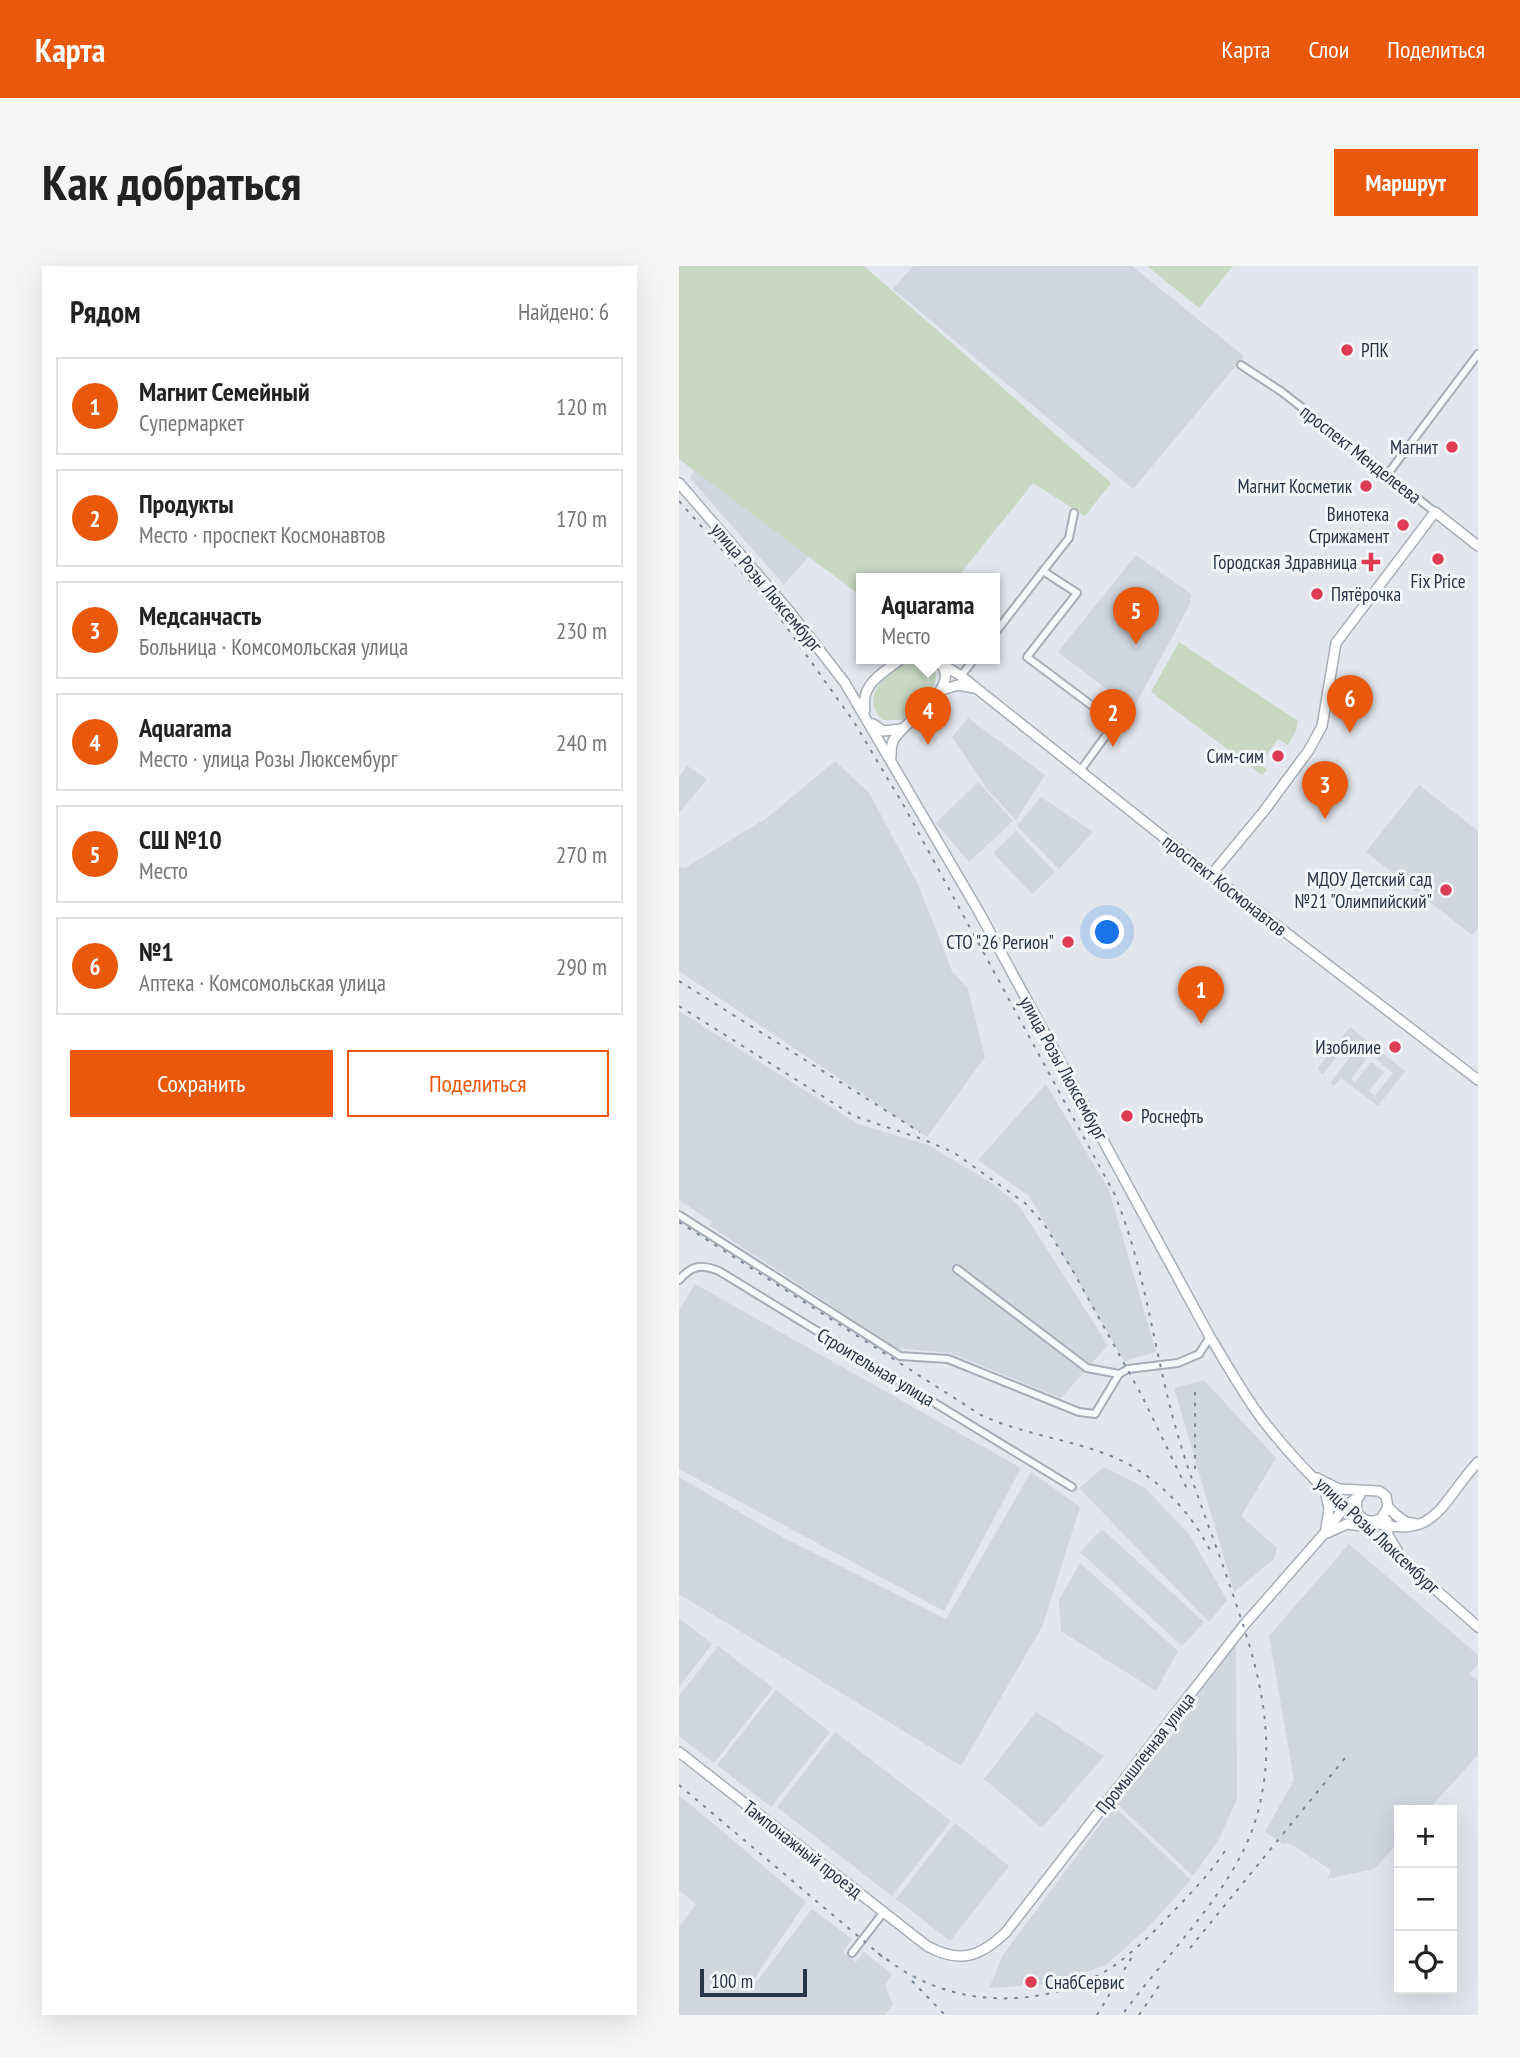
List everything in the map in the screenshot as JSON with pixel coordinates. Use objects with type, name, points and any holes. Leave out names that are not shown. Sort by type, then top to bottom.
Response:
[{"type":"main road","name":"улица Розы Люксембург","points":[[679,483],[790,612],[845,683],[979,912],[1210,1337],[1265,1423],[1323,1489],[1343,1508],[1367,1524],[1478,1627]]},
{"type":"main road","name":"проспект Менделеева","points":[[1435,512],[1478,547]]},
{"type":"main road","points":[[1211,875],[1264,811],[1309,750],[1324,716],[1335,644],[1435,512]]},
{"type":"main road","points":[[895,664],[870,683],[863,696],[867,719],[883,731],[904,728]]},
{"type":"main road","points":[[939,664],[945,674],[942,691]]},
{"type":"main road","name":"проспект Космонавтов","points":[[941,664],[961,676],[1211,875],[1478,1080]]},
{"type":"main road","points":[[845,683],[870,683]]},
{"type":"main road","points":[[890,759],[893,740],[942,691],[958,685],[974,688]]},
{"type":"main road","points":[[1324,1533],[1353,1524],[1408,1528],[1423,1524],[1439,1510],[1478,1462]]},
{"type":"main road","points":[[1313,1475],[1339,1489],[1364,1492],[1375,1489],[1383,1493],[1388,1500],[1388,1535],[1401,1558]]},
{"type":"main road","points":[[1323,1489],[1329,1501],[1324,1533]]},
{"type":"main road","points":[[1364,1492],[1356,1504],[1358,1514],[1367,1524]]},
{"type":"main road","name":"Промышленная улица","points":[[927,1946],[944,1955],[962,1957],[978,1954],[1006,1933],[1244,1625],[1343,1508],[1364,1492]]},
{"type":"main road","points":[[1388,1508],[1406,1522],[1423,1524]]},
{"type":"main road","points":[[1367,1524],[1381,1519],[1388,1508]]},
{"type":"main road","name":"Тампонажный проезд","points":[[679,1752],[927,1946]]},
{"type":"street","points":[[1387,475],[1478,354]]},
{"type":"street","name":"проспект Менделеева","points":[[1241,365],[1282,392],[1435,512]]},
{"type":"street","points":[[1000,627],[1069,538],[1074,513]]},
{"type":"street","points":[[1043,571],[1077,593],[1027,657],[1115,723],[1080,771]]},
{"type":"street","points":[[961,676],[970,664]]},
{"type":"street","points":[[679,1215],[900,1356],[948,1359],[1080,1412],[1095,1414],[1119,1374],[1128,1369],[1178,1363],[1199,1353],[1210,1337]]},
{"type":"street","name":"Строительная улица","points":[[679,1280],[689,1269],[703,1265],[719,1271],[1072,1488]]},
{"type":"street","points":[[957,1269],[1087,1368],[1119,1374]]},
{"type":"street","points":[[852,1953],[883,1913]]},
{"type":"shaded area","points":[[913,266],[1132,266],[1244,356],[1133,489],[893,289]]},
{"type":"shaded area","points":[[679,424],[811,554],[784,585],[690,478],[696,468]]},
{"type":"shaded area","points":[[1136,555],[1191,594],[1190,604],[1133,709],[1058,652]]},
{"type":"shaded area","points":[[968,718],[1045,775],[1016,820],[987,789],[952,737]]},
{"type":"shaded area","points":[[835,761],[869,793],[918,884],[952,971],[968,989],[985,1057],[927,1137],[679,971],[679,867],[685,868],[768,817]]},
{"type":"shaded area","points":[[687,766],[707,779],[679,813],[679,777]]},
{"type":"shaded area","points":[[978,782],[1013,821],[969,862],[936,823]]},
{"type":"shaded area","name":"МДОУ Детский сад №21 \"Олимпийский\"","points":[[1419,785],[1478,831],[1478,928],[1472,935],[1366,852]]},
{"type":"shaded area","points":[[1041,797],[1093,832],[1059,869],[1017,826]]},
{"type":"shaded area","points":[[1016,831],[1055,872],[1032,894],[993,853]]},
{"type":"shaded area","points":[[679,1011],[858,1124],[928,1145],[993,1184],[1020,1207],[1108,1345],[1061,1398],[950,1353],[896,1348],[710,1226],[712,1222],[679,1200]]},
{"type":"shaded area","points":[[1350,1027],[1379,1050],[1373,1057],[1350,1040],[1323,1074],[1317,1069]]},
{"type":"shaded area","points":[[1355,1051],[1366,1059],[1351,1079],[1355,1082],[1371,1062],[1384,1072],[1369,1091],[1375,1096],[1393,1073],[1376,1059],[1381,1052],[1405,1071],[1378,1106],[1341,1078],[1334,1086],[1330,1083]]},
{"type":"shaded area","points":[[1046,1084],[1109,1190],[1156,1352],[1124,1361],[1029,1196],[978,1160]]},
{"type":"shaded area","points":[[695,1284],[1021,1468],[944,1611],[679,1469],[679,1311]]},
{"type":"shaded area","points":[[1204,1380],[1276,1458],[1241,1516],[1277,1548],[1274,1559],[1234,1592],[1174,1388]]},
{"type":"shaded area","points":[[1104,1467],[1145,1488],[1189,1534],[1227,1600],[1209,1622],[1079,1488]]},
{"type":"shaded area","points":[[1031,1472],[1080,1507],[1043,1625],[961,1766],[679,1594],[679,1477],[784,1538],[946,1619]]},
{"type":"shaded area","points":[[1102,1529],[1204,1622],[1182,1646],[1080,1552]]},
{"type":"shaded area","points":[[1349,1544],[1478,1655],[1478,1664],[1469,1674],[1478,1681],[1478,1755],[1433,1805],[1394,1805],[1394,1847],[1374,1869],[1327,1879],[1331,1870],[1289,1843],[1283,1844],[1265,1832],[1294,1780],[1269,1636]]},
{"type":"shaded area","points":[[1080,1563],[1178,1651],[1156,1691],[1061,1631],[1059,1600]]},
{"type":"shaded area","points":[[679,1618],[712,1644],[679,1687]]},
{"type":"shaded area","points":[[1236,1645],[1237,1799],[1218,1841],[1193,1876],[1116,1803]]},
{"type":"shaded area","points":[[718,1646],[773,1688],[714,1763],[679,1736],[679,1696]]},
{"type":"shaded area","points":[[776,1690],[830,1732],[771,1807],[717,1765]]},
{"type":"shaded area","points":[[1036,1712],[1104,1756],[1042,1828],[984,1779]]},
{"type":"shaded area","points":[[835,1732],[951,1821],[892,1896],[777,1807]]},
{"type":"shaded area","points":[[679,1795],[806,1902],[761,1968],[745,1997],[812,1909],[852,1939],[843,1952],[856,1962],[864,1952],[892,1974],[885,1985],[893,2004],[885,2015],[679,2015],[679,1927],[696,1904],[679,1890]]},
{"type":"shaded area","points":[[1114,1806],[1191,1880],[1150,1925],[1106,1965],[1053,1984],[989,1988],[1003,1955]]},
{"type":"shaded area","points":[[955,1823],[1009,1866],[950,1941],[896,1899]]},
{"type":"green space","points":[[679,266],[864,266],[1111,483],[1085,516],[1033,483],[961,573],[856,573],[856,592],[679,459]]},
{"type":"green space","points":[[1147,266],[1233,266],[1199,308]]},
{"type":"green space","points":[[1179,642],[1298,721],[1288,745],[1278,739],[1267,754],[1252,759],[1267,770],[1262,775],[1151,692]]},
{"type":"green space","points":[[906,664],[926,664],[935,672],[936,680],[926,698],[902,720],[883,720],[873,701],[875,692],[887,676]]},
{"type":"railway","points":[[679,501],[770,604],[854,722],[904,806],[1114,1193],[1141,1277],[1179,1439],[1249,1643],[1263,1702],[1266,1732],[1266,1762],[1254,1825],[1230,1875],[1122,2015]]},
{"type":"railway","points":[[679,981],[920,1132]]},
{"type":"railway","points":[[679,1006],[854,1116],[953,1152],[1025,1203],[1044,1224],[1073,1271],[1141,1394],[1188,1491]]},
{"type":"railway","points":[[679,1222],[981,1415],[1095,1450],[1142,1473],[1182,1508],[1211,1552]]},
{"type":"railway","points":[[1195,1385],[1195,1469]]},
{"type":"railway","points":[[1190,1948],[1345,1758]]},
{"type":"railway","points":[[679,1785],[885,1959]]},
{"type":"railway","points":[[878,1953],[909,1974],[960,1994],[1015,1998],[1069,1988],[1118,1963],[1138,1946],[1191,1893],[1225,1851]]},
{"type":"railway","points":[[1097,2015],[1132,1957]]},
{"type":"railway","points":[[912,1981],[945,2015]]},
{"type":"railway","points":[[1139,2015],[1161,1983]]},
{"type":"place","name":"РПК","points":[[1347,350]]},
{"type":"place","name":"Магнит","points":[[1452,447]]},
{"type":"place","name":"Магнит Косметик","points":[[1366,486]]},
{"type":"place","name":"Винотека Стрижамент","points":[[1403,525]]},
{"type":"place","name":"Fix Price","points":[[1438,559]]},
{"type":"place","name":"Городская Здравница","points":[[1371,562]]},
{"type":"place","name":"Пятёрочка","points":[[1317,594]]},
{"type":"place","name":"СШ №10","points":[[1136,645]]},
{"type":"place","name":"№1","points":[[1350,733]]},
{"type":"place","name":"Aquarama","points":[[928,745]]},
{"type":"place","name":"Продукты","points":[[1113,747]]},
{"type":"place","name":"Сим-сим","points":[[1278,756]]},
{"type":"place","name":"Медсанчасть","points":[[1325,819]]},
{"type":"place","name":"МДОУ Детский сад №21 \"Олимпийский\"","points":[[1446,890]]},
{"type":"place","name":"СТО \"26 Регион\"","points":[[1068,942]]},
{"type":"place","name":"Магнит Семейный","points":[[1201,1024]]},
{"type":"place","name":"Изобилие","points":[[1395,1047]]},
{"type":"place","name":"Роснефть","points":[[1127,1116]]},
{"type":"place","name":"СнабСервис","points":[[1031,1982]]}]
